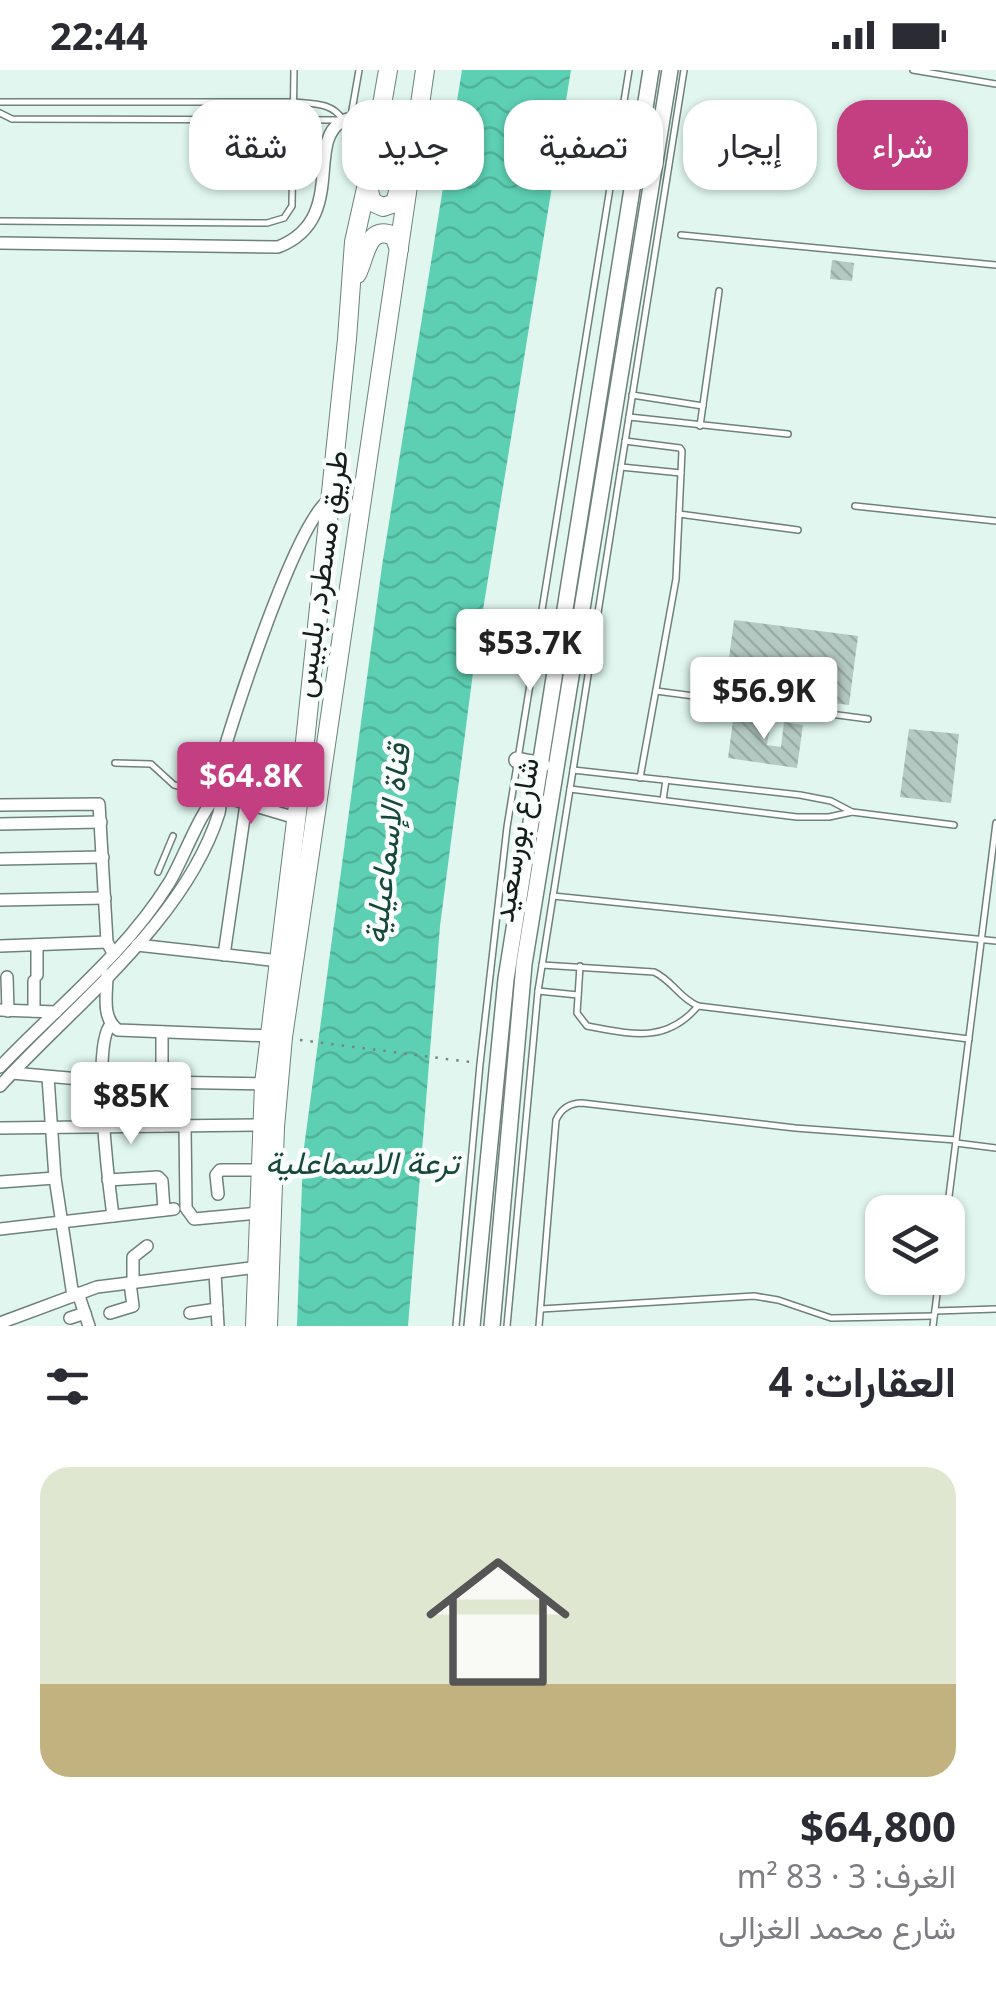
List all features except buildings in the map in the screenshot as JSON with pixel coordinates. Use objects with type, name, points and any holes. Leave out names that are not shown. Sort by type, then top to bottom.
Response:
[{"type":"main road","name":"طريق مسطرد, بلبيس","points":[[383,100],[388,70]]},
{"type":"main road","name":"طريق مسطرد, بلبيس","points":[[420,100],[425,70]]},
{"type":"main road","name":"شارع بورسعيد","points":[[646,100],[651,70]]},
{"type":"main road","name":"شارع بورسعيد","points":[[492,1326],[524,964],[670,70]]},
{"type":"main road","name":"طريق مسطرد, بلبيس","points":[[255,1326],[264,1084],[301,780],[354,242],[365,190]]},
{"type":"main road","points":[[367,190],[377,206],[395,203],[398,190]]},
{"type":"main road","name":"طريق مسطرد, بلبيس","points":[[268,1326],[275,1127],[283,1037],[407,190]]},
{"type":"main road","name":"شارع بورسعيد","points":[[472,1326],[506,979],[631,190]]},
{"type":"main road","points":[[352,283],[368,243],[376,234],[394,236],[399,249]]},
{"type":"main road","points":[[517,760],[542,765]]},
{"type":"street","points":[[0,243],[278,247],[293,241],[315,216],[330,136],[342,124]]},
{"type":"street","points":[[4,1066],[137,945],[164,912],[202,850],[220,811],[218,770],[286,574],[314,516],[328,501]]},
{"type":"street","points":[[218,795],[296,818]]},
{"type":"street","points":[[0,1086],[4,1066],[110,947],[141,923],[182,862],[209,804],[218,795]]},
{"type":"street","points":[[0,804],[98,803],[110,947]]},
{"type":"street","points":[[224,955],[246,804]]},
{"type":"street","points":[[0,824],[101,822]]},
{"type":"street","points":[[0,858],[102,857]]},
{"type":"street","points":[[0,900],[104,898]]},
{"type":"street","points":[[34,1012],[36,945]]},
{"type":"street","points":[[137,945],[280,960]]},
{"type":"street","points":[[0,946],[110,947]]},
{"type":"street","points":[[107,975],[107,1015],[118,1030],[270,1036]]},
{"type":"street","points":[[7,978],[4,1011],[56,1012]]},
{"type":"street","points":[[111,1025],[103,1036],[102,1081],[112,1216]]},
{"type":"street","points":[[162,1032],[162,1126]]},
{"type":"street","points":[[4,1066],[48,1076],[102,1081],[264,1084]]},
{"type":"street","points":[[48,1076],[61,1222],[75,1295],[87,1320]]},
{"type":"street","points":[[0,1128],[262,1125]]},
{"type":"street","points":[[185,1126],[186,1208],[190,1216],[194,1219],[259,1213]]},
{"type":"street","points":[[218,1194],[216,1175],[220,1170],[260,1170]]},
{"type":"street","points":[[0,1229],[169,1210],[158,1177],[108,1180]]},
{"type":"street","points":[[0,1182],[55,1178]]},
{"type":"street","points":[[110,1313],[132,1306],[133,1257],[147,1246]]},
{"type":"street","points":[[0,1322],[26,1321],[75,1295],[132,1283],[258,1268]]},
{"type":"street","points":[[214,1273],[218,1326]]},
{"type":"street","points":[[190,1313],[217,1310]]},
{"type":"street","points":[[70,1318],[87,1320]]},
{"type":"lane","points":[[293,100],[294,70]]},
{"type":"lane","points":[[352,100],[359,70]]},
{"type":"lane","points":[[624,100],[629,70]]},
{"type":"lane","points":[[506,1326],[538,991],[684,70]]},
{"type":"lane","points":[[913,70],[996,84]]},
{"type":"lane","points":[[0,102],[189,102]]},
{"type":"lane","points":[[0,112],[12,118],[189,119]]},
{"type":"lane","points":[[0,220],[276,222],[287,216],[292,190]]},
{"type":"lane","points":[[456,1326],[480,1064],[517,760],[609,190]]},
{"type":"lane","points":[[681,236],[996,264]]},
{"type":"lane","points":[[700,426],[719,290]]},
{"type":"lane","points":[[632,395],[703,406]]},
{"type":"lane","points":[[629,417],[788,434]]},
{"type":"lane","points":[[625,441],[682,451],[676,579],[640,778]]},
{"type":"lane","points":[[621,466],[681,473]]},
{"type":"lane","points":[[854,506],[996,521]]},
{"type":"lane","points":[[679,514],[798,530]]},
{"type":"lane","points":[[656,691],[868,720]]},
{"type":"lane","points":[[115,763],[151,764],[174,785],[218,795]]},
{"type":"lane","points":[[573,770],[816,798],[852,812],[954,824]]},
{"type":"lane","points":[[276,776],[301,780]]},
{"type":"lane","points":[[663,800],[666,780]]},
{"type":"lane","points":[[570,789],[797,817],[852,812]]},
{"type":"lane","points":[[949,1195],[993,873],[996,823]]},
{"type":"lane","points":[[158,872],[173,836]]},
{"type":"lane","points":[[166,854],[182,862]]},
{"type":"lane","points":[[553,896],[996,941]]},
{"type":"lane","points":[[542,964],[654,972],[698,1006],[969,1039]]},
{"type":"lane","points":[[580,966],[576,1013],[587,1026],[654,1034],[678,1026],[698,1006]]},
{"type":"lane","points":[[538,991],[578,994]]},
{"type":"lane","points":[[539,1326],[556,1120],[571,1104],[582,1102],[996,1148]]},
{"type":"lane","points":[[933,1326],[937,1295]]},
{"type":"lane","points":[[540,1309],[754,1296],[830,1318],[996,1309]]},
{"type":"path","points":[[304,1040],[480,1064]]},
{"type":"water","name":"ترعة الاسماعلية","points":[[462,70],[571,70],[566,100],[504,100],[504,190],[551,190],[474,665],[440,926],[408,1326],[297,1326],[303,1155],[382,566],[443,190],[484,190],[484,100],[457,100]]},
{"type":"water label","name":"قناة الإسماعيلية","points":[[387,844]]}]
